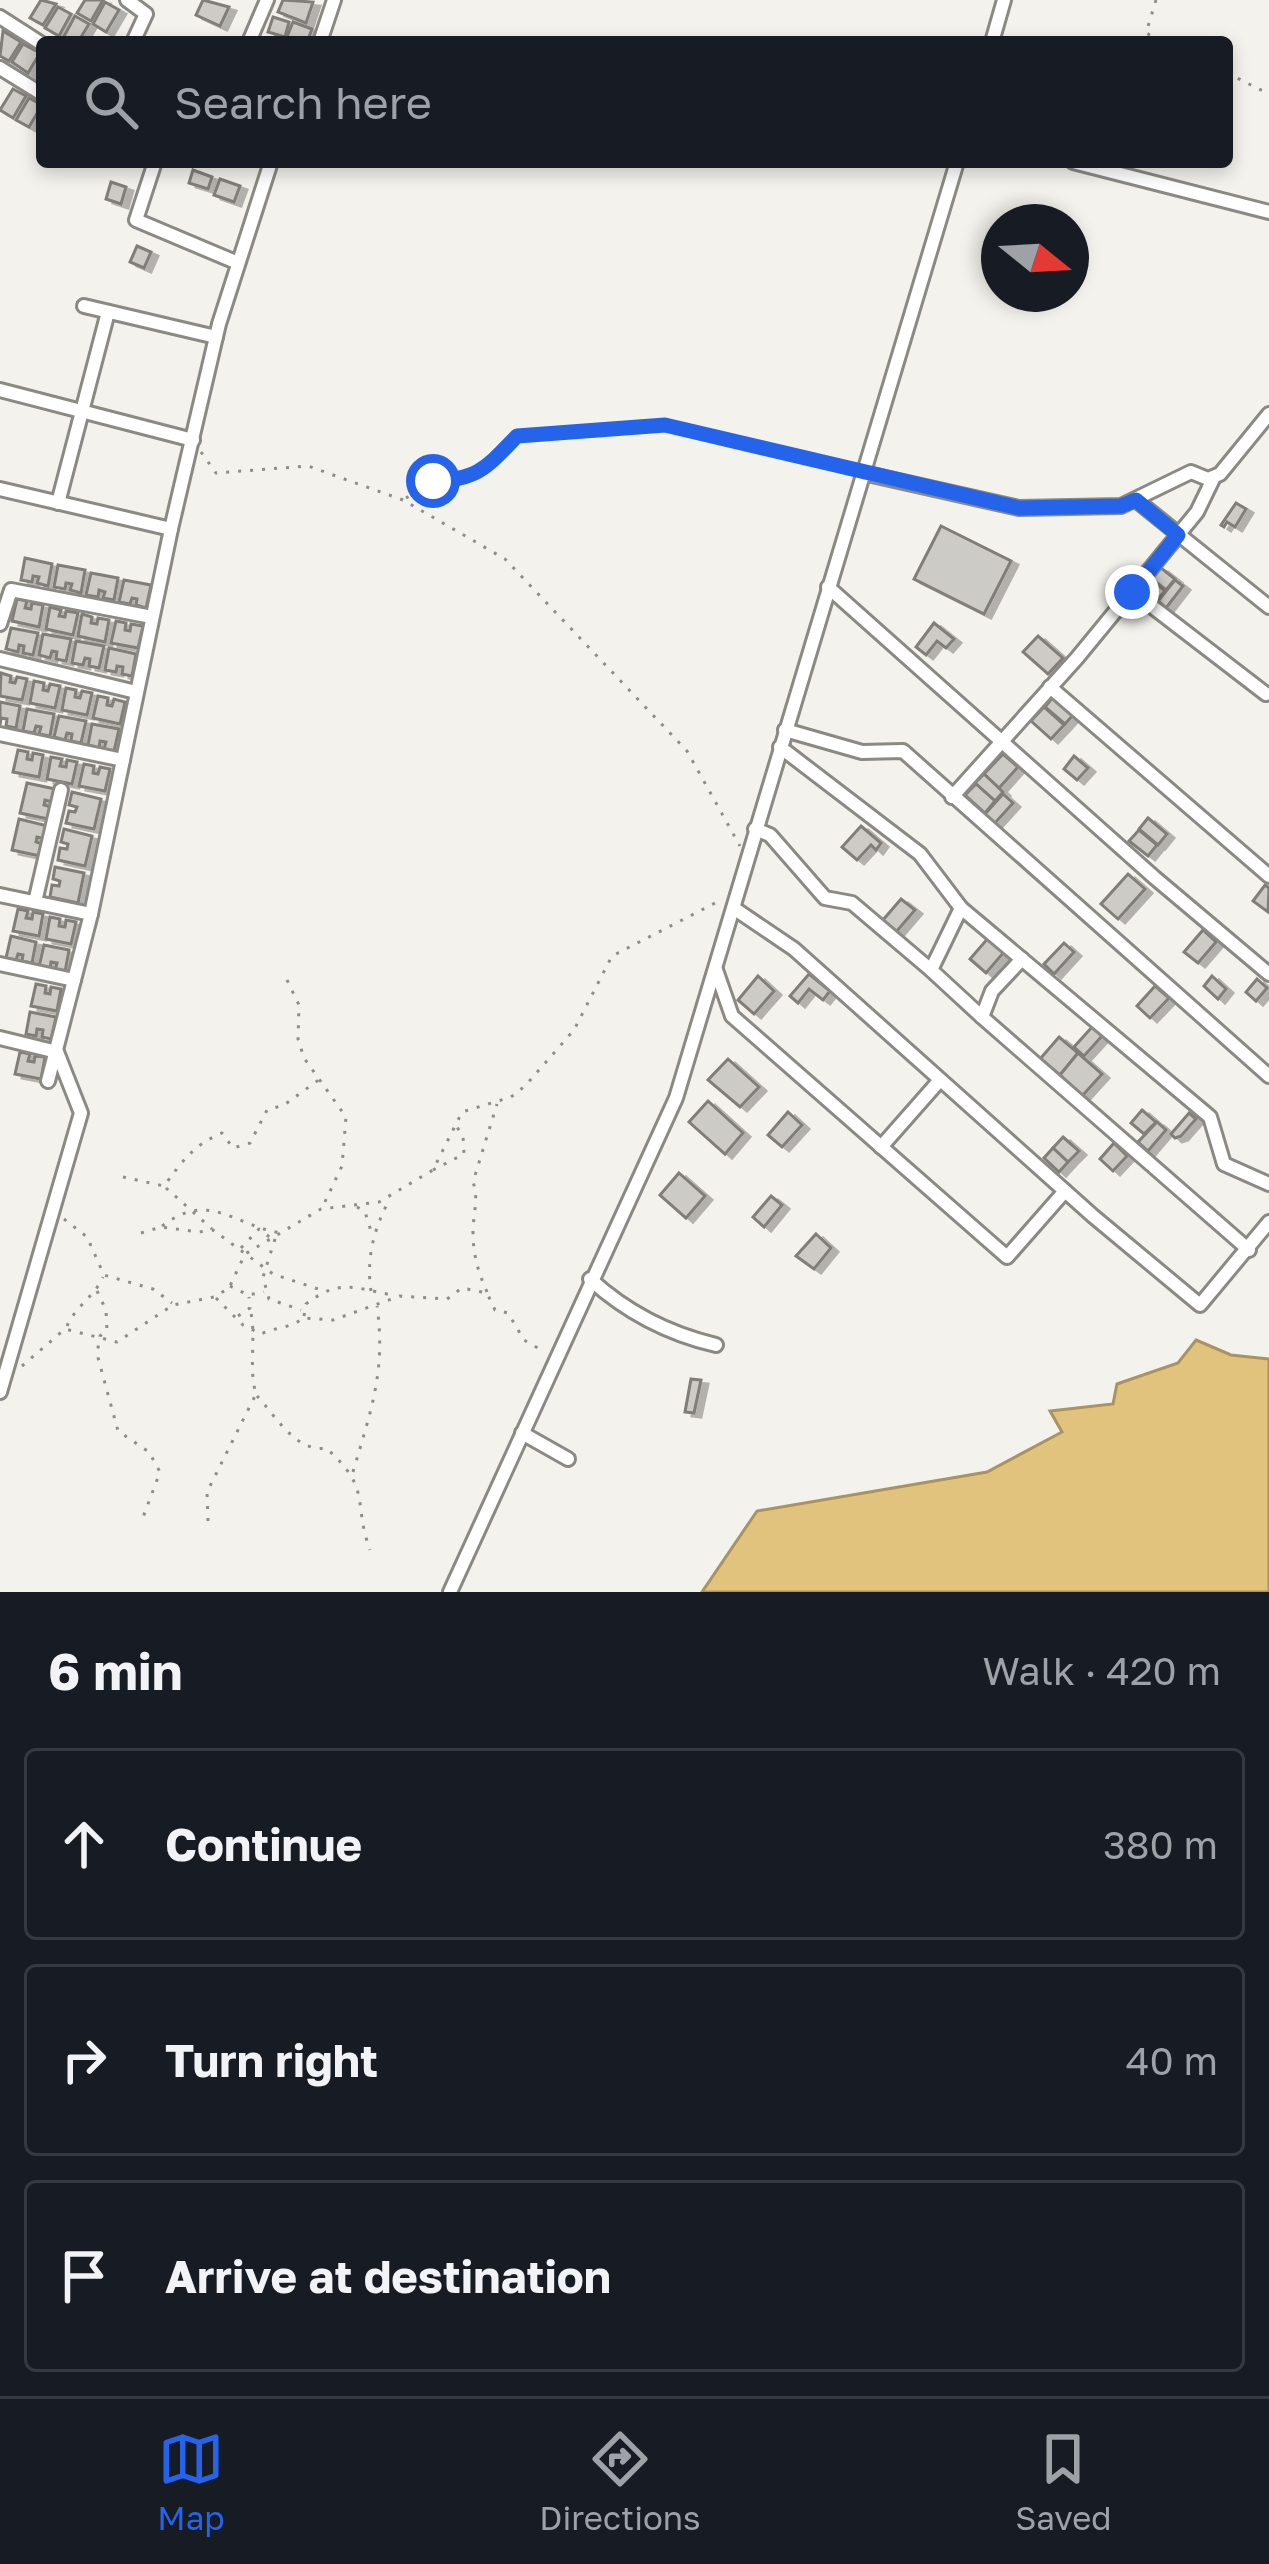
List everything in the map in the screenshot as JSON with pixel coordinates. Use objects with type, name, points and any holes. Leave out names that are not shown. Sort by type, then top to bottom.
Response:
[{"type":"street","points":[[127,0],[146,14],[136,36]]},
{"type":"street","points":[[252,36],[268,0]]},
{"type":"street","points":[[322,36],[334,0]]},
{"type":"street","points":[[994,36],[1004,0]]},
{"type":"street","points":[[0,19],[36,40]]},
{"type":"street","points":[[0,68],[36,90]]},
{"type":"street","points":[[153,168],[136,220],[238,263]]},
{"type":"street","points":[[49,1081],[91,914],[216,338],[269,168]]},
{"type":"street","points":[[451,1592],[676,1097],[955,168]]},
{"type":"street","points":[[1097,168],[1269,212]]},
{"type":"street","points":[[84,306],[216,338]]},
{"type":"street","points":[[58,503],[108,312]]},
{"type":"street","points":[[0,390],[193,440]]},
{"type":"street","points":[[952,797],[1132,592],[1197,512],[1214,476],[1269,414]]},
{"type":"street","points":[[863,473],[1019,508],[1121,506],[1190,472],[1208,479],[1214,476]]},
{"type":"street","points":[[0,489],[171,529]]},
{"type":"street","points":[[1136,500],[1269,607]]},
{"type":"street","points":[[828,587],[1269,974]]},
{"type":"street","points":[[0,624],[11,590],[152,617]]},
{"type":"street","points":[[1132,592],[1266,694]]},
{"type":"street","points":[[0,659],[136,692]]},
{"type":"street","points":[[1050,687],[1269,876]]},
{"type":"street","points":[[785,730],[862,752],[903,751],[1269,1076]]},
{"type":"street","points":[[0,734],[123,760]]},
{"type":"street","points":[[780,747],[920,854],[962,908],[1210,1117],[1224,1164],[1269,1184]]},
{"type":"street","points":[[35,902],[61,790]]},
{"type":"street","points":[[755,829],[770,836],[825,898],[852,903],[1249,1250]]},
{"type":"street","points":[[0,895],[91,914]]},
{"type":"street","points":[[735,908],[794,949],[1200,1305],[1269,1222]]},
{"type":"street","points":[[931,970],[962,908]]},
{"type":"street","points":[[982,1017],[992,991],[1022,959]]},
{"type":"street","points":[[0,964],[74,980]]},
{"type":"street","points":[[715,966],[732,1016],[1007,1257],[1065,1191]]},
{"type":"street","points":[[0,1038],[57,1052]]},
{"type":"street","points":[[2,1387],[81,1113],[57,1052]]},
{"type":"street","points":[[881,1147],[940,1080]]},
{"type":"street","points":[[590,1279],[632,1311],[681,1337],[716,1345]]},
{"type":"street","points":[[522,1433],[568,1459]]},
{"type":"path","points":[[1152,36],[1146,33],[1156,0]]},
{"type":"path","points":[[1233,76],[1268,92]]},
{"type":"path","points":[[403,500],[433,481],[464,480],[495,459],[517,436],[665,425],[863,473]]},
{"type":"path","points":[[193,440],[217,473],[308,466],[403,500],[505,559],[686,752],[746,859]]},
{"type":"path","points":[[433,1170],[462,1112],[497,1103],[526,1086],[574,1030],[612,956],[740,890]]},
{"type":"path","points":[[287,980],[299,1005],[298,1039],[304,1058],[346,1117],[342,1166],[321,1209]]},
{"type":"path","points":[[164,1186],[178,1163],[201,1142],[222,1133],[233,1148],[250,1143],[268,1110],[284,1105],[320,1079]]},
{"type":"path","points":[[497,1103],[473,1182],[477,1190],[476,1265],[495,1310],[508,1313],[524,1340],[556,1358]]},
{"type":"path","points":[[242,1252],[274,1239],[321,1209],[391,1197],[464,1154],[463,1136],[454,1122]]},
{"type":"path","points":[[123,1177],[164,1186],[170,1196],[242,1252],[290,1281],[324,1291],[356,1285],[400,1296],[447,1299],[462,1288],[487,1293]]},
{"type":"path","points":[[2,1387],[65,1329],[104,1276],[87,1237],[58,1214],[57,1195]]},
{"type":"path","points":[[371,1291],[376,1222],[391,1197]]},
{"type":"path","points":[[356,1206],[365,1212],[374,1238]]},
{"type":"path","points":[[141,1233],[206,1208],[222,1211],[274,1239]]},
{"type":"path","points":[[160,1227],[213,1230]]},
{"type":"path","points":[[259,1229],[282,1234]]},
{"type":"path","points":[[65,1329],[117,1342],[173,1305],[214,1297],[230,1286],[242,1252],[259,1229]]},
{"type":"path","points":[[274,1239],[264,1268],[269,1299],[298,1311],[324,1291]]},
{"type":"path","points":[[104,1276],[153,1289],[173,1305]]},
{"type":"path","points":[[230,1286],[248,1295],[266,1291]]},
{"type":"path","points":[[97,1291],[108,1322],[97,1354],[118,1431],[149,1452],[160,1472],[142,1520]]},
{"type":"path","points":[[248,1295],[256,1394],[280,1424],[308,1447],[326,1448],[352,1476],[362,1499],[359,1522],[370,1550]]},
{"type":"path","points":[[214,1297],[261,1334],[303,1318],[333,1320],[400,1296]]},
{"type":"path","points":[[352,1476],[373,1406],[383,1346],[377,1304]]},
{"type":"path","points":[[238,1316],[250,1308]]},
{"type":"path","points":[[303,1318],[305,1308]]},
{"type":"path","points":[[208,1521],[207,1492],[256,1394]]},
{"type":"shaded area","points":[[1196,1340],[1231,1355],[1269,1359],[1269,1592],[702,1592],[757,1511],[987,1472],[1062,1432],[1050,1411],[1113,1404],[1117,1384],[1178,1363]]},
{"type":"building","points":[[41,0],[56,4],[43,25],[30,18]]},
{"type":"building","points":[[85,0],[103,0],[91,21],[77,13]]},
{"type":"building","points":[[203,0],[229,7],[220,26],[196,15]]},
{"type":"building","points":[[283,0],[313,2],[306,23],[278,12]]},
{"type":"building","points":[[105,2],[119,10],[106,32],[93,24]]},
{"type":"building","points":[[58,7],[71,14],[59,36],[45,28]]},
{"type":"building","points":[[75,16],[89,24],[82,36],[64,36]]},
{"type":"building","points":[[273,17],[289,22],[285,36],[268,32]]},
{"type":"building","points":[[293,22],[312,29],[309,36],[287,36]]},
{"type":"building","points":[[3,31],[21,42],[9,61],[0,56]]},
{"type":"building","points":[[23,44],[36,51],[28,73],[12,62]]},
{"type":"building","points":[[13,89],[26,96],[13,118],[0,110]]},
{"type":"building","points":[[29,98],[36,102],[29,127],[16,120]]},
{"type":"building","points":[[193,170],[212,177],[208,189],[189,183]]},
{"type":"building","points":[[220,179],[240,186],[234,202],[214,195]]},
{"type":"building","points":[[111,182],[126,187],[121,204],[106,199]]},
{"type":"building","points":[[137,246],[151,252],[144,268],[130,262]]},
{"type":"building","points":[[1236,503],[1246,509],[1235,527],[1227,522],[1224,527],[1221,525]]},
{"type":"building","points":[[941,526],[1011,561],[984,614],[914,579]]},
{"type":"building","points":[[25,558],[52,564],[48,586],[37,583],[39,577],[33,576],[32,582],[21,580]]},
{"type":"building","points":[[58,565],[85,570],[81,593],[70,590],[72,584],[66,583],[65,589],[54,587]]},
{"type":"building","points":[[1161,568],[1175,579],[1166,590],[1152,579]]},
{"type":"building","points":[[91,573],[118,578],[114,600],[103,598],[105,592],[99,590],[98,597],[86,595]]},
{"type":"building","points":[[1151,579],[1165,591],[1156,601],[1142,590]]},
{"type":"building","points":[[124,580],[151,585],[146,608],[136,605],[137,599],[132,598],[130,604],[119,602]]},
{"type":"building","points":[[1175,580],[1183,586],[1166,608],[1158,601]]},
{"type":"building","points":[[17,599],[27,601],[25,608],[31,609],[32,603],[43,605],[39,627],[12,621]]},
{"type":"building","points":[[50,607],[61,610],[59,616],[65,617],[66,611],[78,613],[73,635],[46,629]]},
{"type":"building","points":[[82,614],[92,617],[91,623],[97,624],[98,618],[109,620],[105,642],[78,636]]},
{"type":"building","points":[[116,621],[126,623],[125,630],[130,631],[131,624],[143,626],[138,648],[111,643]]},
{"type":"building","points":[[934,623],[954,639],[946,648],[937,641],[926,655],[916,647]]},
{"type":"building","points":[[11,628],[38,633],[33,655],[23,653],[24,646],[19,645],[18,652],[6,649]]},
{"type":"building","points":[[43,634],[71,639],[66,661],[56,659],[57,652],[52,651],[50,658],[39,655]]},
{"type":"building","points":[[1038,636],[1063,658],[1048,674],[1023,652]]},
{"type":"building","points":[[76,641],[104,646],[99,668],[89,666],[90,659],[85,658],[83,665],[72,663]]},
{"type":"building","points":[[109,648],[136,654],[132,676],[122,674],[123,667],[117,666],[116,672],[105,670]]},
{"type":"building","points":[[1,673],[11,676],[10,682],[15,683],[17,677],[27,679],[22,700],[0,696]]},
{"type":"building","points":[[34,681],[44,683],[43,690],[48,691],[50,684],[60,686],[55,708],[30,703]]},
{"type":"building","points":[[66,688],[76,690],[75,697],[80,698],[82,691],[92,693],[87,715],[62,710]]},
{"type":"building","points":[[98,696],[108,698],[107,705],[112,706],[114,699],[125,702],[120,724],[93,718]]},
{"type":"building","points":[[1053,697],[1073,715],[1065,724],[1045,707]]},
{"type":"building","points":[[0,702],[20,706],[16,728],[6,726],[7,719],[1,718],[0,725]]},
{"type":"building","points":[[1044,707],[1064,725],[1051,739],[1031,721]]},
{"type":"building","points":[[27,709],[54,714],[50,736],[39,734],[41,727],[36,726],[34,733],[23,731]]},
{"type":"building","points":[[59,716],[86,721],[81,743],[71,741],[72,734],[67,733],[65,740],[54,737]]},
{"type":"building","points":[[92,724],[119,729],[114,751],[104,749],[106,742],[100,741],[99,748],[88,745]]},
{"type":"building","points":[[18,750],[28,752],[27,759],[32,760],[33,753],[43,755],[39,777],[13,772]]},
{"type":"building","points":[[1003,754],[1018,767],[999,788],[984,774]]},
{"type":"building","points":[[1074,756],[1088,768],[1077,780],[1064,769]]},
{"type":"building","points":[[51,757],[62,759],[60,766],[66,767],[67,760],[77,762],[72,784],[47,779]]},
{"type":"building","points":[[84,764],[94,766],[93,773],[98,774],[100,767],[110,769],[105,791],[79,786]]},
{"type":"building","points":[[984,774],[1003,792],[995,801],[975,783]]},
{"type":"building","points":[[27,783],[55,789],[53,802],[45,800],[44,805],[51,807],[48,819],[20,813]]},
{"type":"building","points":[[976,784],[995,801],[985,813],[965,795]]},
{"type":"building","points":[[72,792],[101,799],[94,829],[66,823],[69,811],[77,807],[69,805]]},
{"type":"building","points":[[1003,794],[1013,803],[995,823],[985,814]]},
{"type":"building","points":[[1148,818],[1167,834],[1158,845],[1139,829]]},
{"type":"building","points":[[19,819],[48,826],[45,839],[37,837],[36,842],[43,844],[40,856],[12,850]]},
{"type":"building","points":[[861,826],[881,843],[876,850],[871,845],[857,860],[842,847]]},
{"type":"building","points":[[64,829],[92,836],[85,866],[58,860],[60,848],[67,849],[68,844],[61,842]]},
{"type":"building","points":[[1139,830],[1157,845],[1148,856],[1129,841]]},
{"type":"building","points":[[55,867],[84,873],[78,903],[50,897],[52,885],[59,886],[60,881],[53,879]]},
{"type":"building","points":[[1128,874],[1145,889],[1118,919],[1101,904]]},
{"type":"building","points":[[1265,885],[1269,888],[1268,912],[1253,901]]},
{"type":"building","points":[[901,899],[915,910],[896,932],[883,920]]},
{"type":"building","points":[[18,909],[28,911],[26,918],[32,919],[33,912],[43,914],[39,936],[13,931]]},
{"type":"building","points":[[50,917],[60,919],[59,926],[65,927],[66,920],[76,922],[71,944],[46,939]]},
{"type":"building","points":[[1203,930],[1216,942],[1198,963],[1184,952]]},
{"type":"building","points":[[11,936],[36,942],[32,963],[22,961],[23,955],[18,954],[16,960],[6,958]]},
{"type":"building","points":[[989,937],[1005,951],[986,973],[970,959]]},
{"type":"building","points":[[1064,943],[1074,952],[1054,974],[1044,964]]},
{"type":"building","points":[[44,945],[69,950],[65,972],[55,970],[57,963],[51,962],[50,969],[39,967]]},
{"type":"building","points":[[809,974],[830,991],[823,1000],[809,989],[798,1003],[790,996]]},
{"type":"building","points":[[758,976],[774,991],[754,1014],[738,1000]]},
{"type":"building","points":[[1212,976],[1226,989],[1218,999],[1204,986]]},
{"type":"building","points":[[1257,979],[1267,988],[1256,1001],[1246,992]]},
{"type":"building","points":[[36,984],[46,986],[45,993],[50,994],[51,987],[61,989],[57,1011],[31,1006]]},
{"type":"building","points":[[1155,986],[1169,998],[1150,1018],[1137,1006]]},
{"type":"building","points":[[30,1012],[56,1017],[51,1039],[42,1037],[43,1030],[37,1029],[36,1036],[26,1034]]},
{"type":"building","points":[[1092,1027],[1102,1036],[1084,1056],[1074,1047]]},
{"type":"building","points":[[1059,1037],[1078,1053],[1060,1075],[1040,1059]]},
{"type":"building","points":[[20,1052],[30,1054],[28,1061],[45,1057],[41,1079],[15,1074]]},
{"type":"building","points":[[1078,1053],[1102,1074],[1082,1096],[1060,1075]]},
{"type":"building","points":[[728,1059],[759,1087],[740,1107],[708,1080]]},
{"type":"building","points":[[708,1101],[743,1133],[725,1154],[689,1122]]},
{"type":"building","points":[[1142,1110],[1156,1122],[1144,1134],[1131,1123]]},
{"type":"building","points":[[788,1112],[802,1125],[782,1147],[768,1135]]},
{"type":"building","points":[[1189,1113],[1196,1119],[1175,1138],[1171,1134]]},
{"type":"building","points":[[1157,1122],[1166,1130],[1148,1151],[1138,1142]]},
{"type":"building","points":[[1063,1137],[1079,1151],[1068,1162],[1053,1148]]},
{"type":"building","points":[[1114,1143],[1127,1156],[1113,1171],[1100,1159]]},
{"type":"building","points":[[1053,1148],[1068,1162],[1059,1172],[1044,1158]]},
{"type":"building","points":[[679,1173],[705,1196],[686,1218],[660,1195]]},
{"type":"building","points":[[771,1196],[782,1205],[764,1227],[753,1217]]},
{"type":"building","points":[[816,1234],[831,1248],[814,1269],[796,1256]]},
{"type":"building","points":[[691,1379],[701,1380],[694,1413],[685,1412]]},
{"type":"route","points":[[433,481],[464,480],[495,459],[517,436],[665,425],[1019,508],[1121,506],[1136,500],[1178,535],[1132,592]]}]
